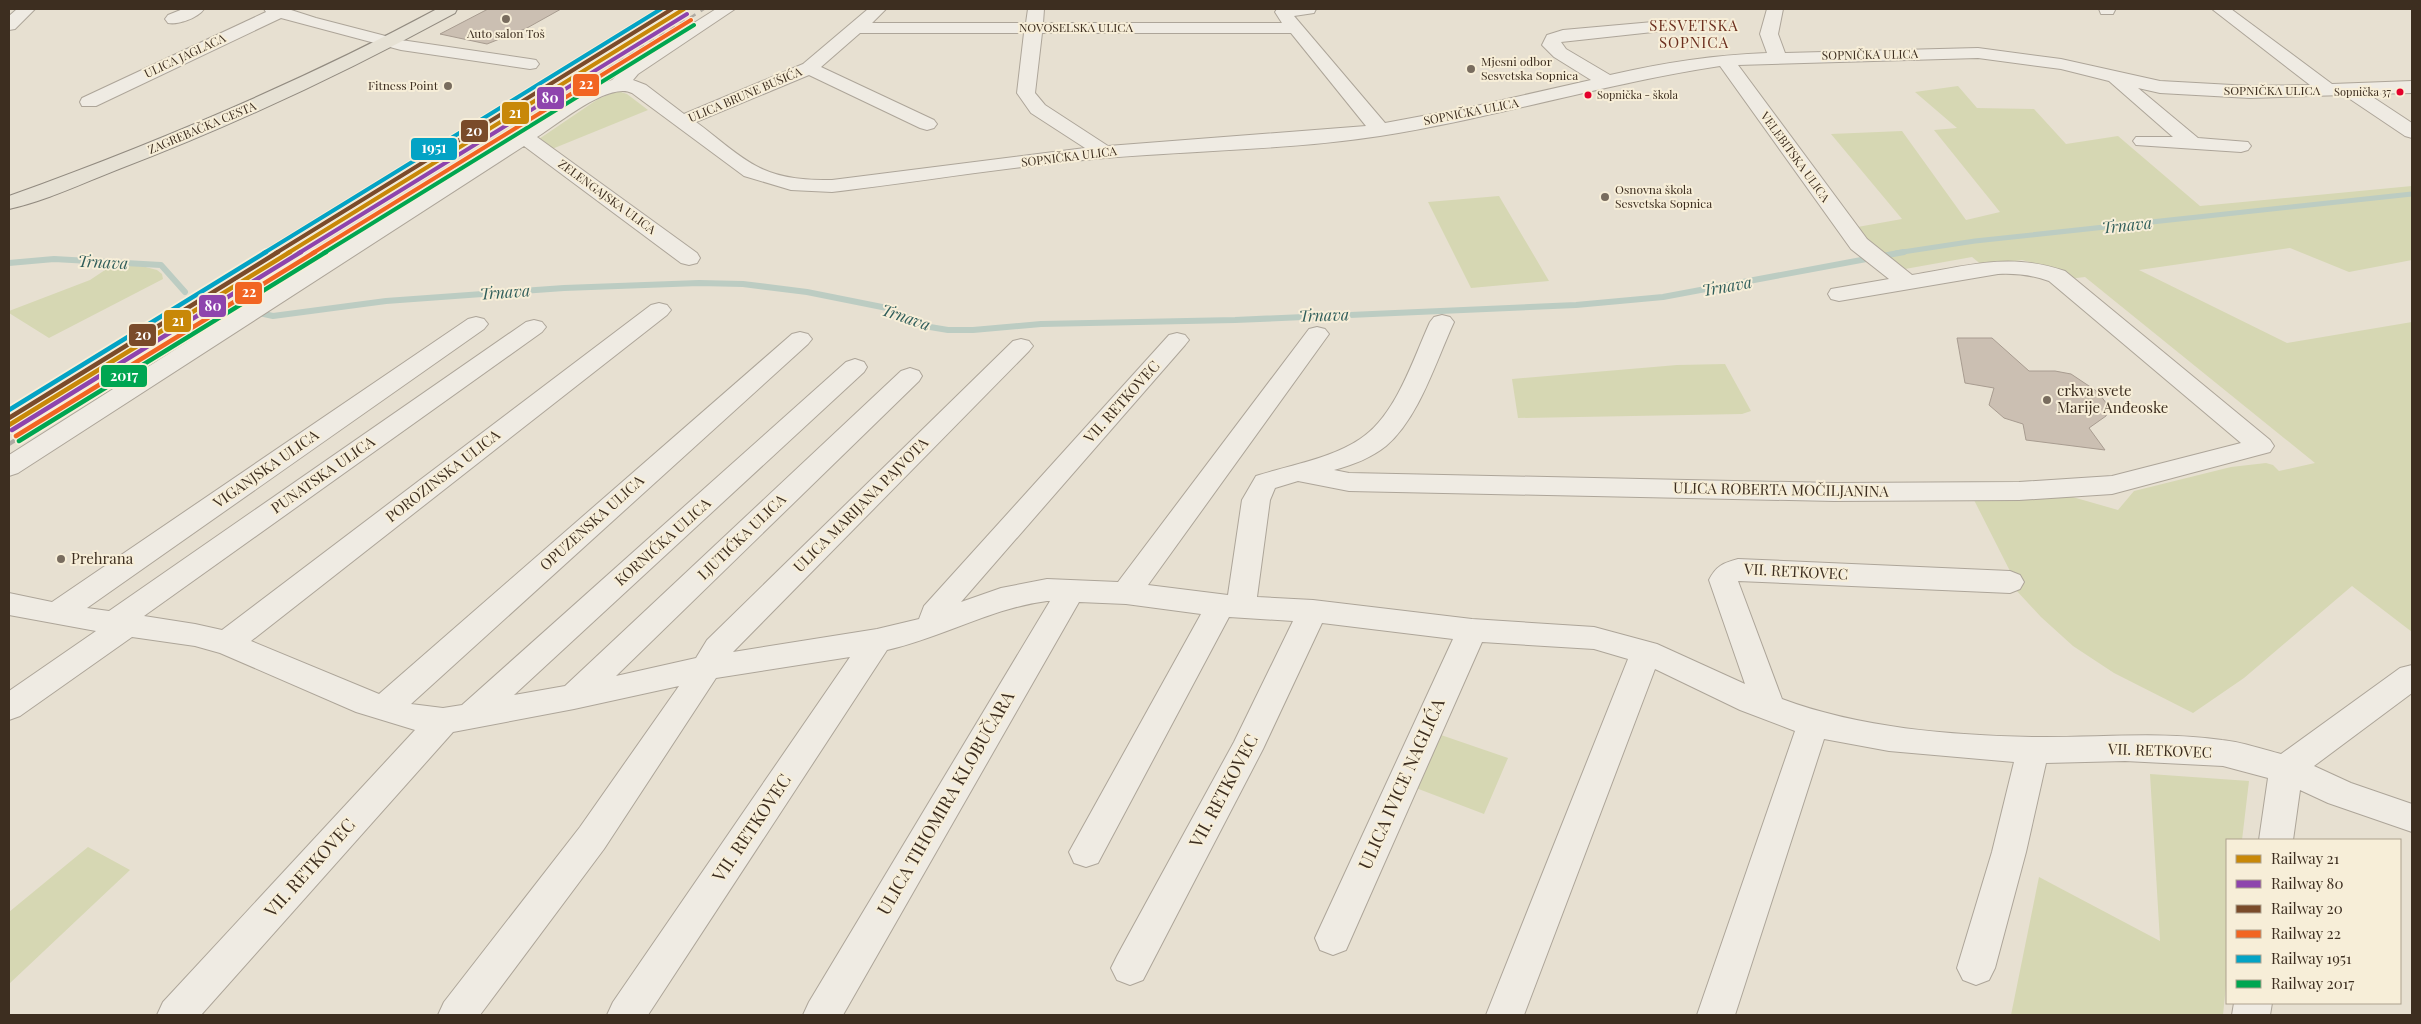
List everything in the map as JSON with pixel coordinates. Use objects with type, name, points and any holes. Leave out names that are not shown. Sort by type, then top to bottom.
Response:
[{"type":"main road","name":"ZAGREBAČKA CESTA","points":[[9,203],[109,167],[285,93],[449,9]]},
{"type":"street","points":[[9,25],[27,9]]},
{"type":"street","points":[[174,19],[196,9]]},
{"type":"street","points":[[9,467],[524,137],[599,91],[618,84],[632,70],[727,9]]},
{"type":"street","name":"ULICA BRUNE BUŠIĆA","points":[[681,122],[809,68],[878,9]]},
{"type":"street","points":[[1036,9],[1026,93],[1038,108],[1104,152]]},
{"type":"street","points":[[1281,10],[1308,9]]},
{"type":"street","points":[[1775,9],[1769,34],[1777,57]]},
{"type":"street","points":[[2220,9],[2340,91],[2412,132]]},
{"type":"street","name":"ULICA JAGLACA","points":[[89,102],[277,10],[310,22],[389,41]]},
{"type":"street","points":[[1281,10],[1380,130]]},
{"type":"street","points":[[1608,82],[1560,53],[1551,45],[1553,39],[1563,35],[1653,27]]},
{"type":"street","name":"NOVOSELSKA ULICA","points":[[858,28],[1295,28]]},
{"type":"street","points":[[389,41],[426,50],[530,64]]},
{"type":"street","name":"SOPNIČKA ULICA","points":[[618,84],[626,84],[639,89],[681,122],[752,172],[769,180],[807,187],[832,186],[1104,152],[1326,136],[1380,130],[1476,112],[1665,69],[1725,60],[1777,57],[1978,53],[2061,64],[2160,87],[2250,92],[2340,91],[2412,87]]},
{"type":"street","name":"VELEBITSKA ULICA","points":[[1725,60],[1849,231],[1876,258],[1908,283]]},
{"type":"street","name":"ULICA BRUNE BUŠIĆA","points":[[809,68],[928,124]]},
{"type":"street","points":[[2113,76],[2191,142]]},
{"type":"street","name":"ZELENGAJSKA ULICA","points":[[524,137],[689,258]]},
{"type":"street","points":[[2143,141],[2241,146]]},
{"type":"street","name":"ULICA ROBERTA MOČILJANINA","points":[[1297,472],[1349,482],[1764,491],[2019,491],[2112,484],[2261,446],[2057,276],[2019,265],[1908,283]]},
{"type":"street","points":[[1839,294],[1908,283]]},
{"type":"street","name":"POROZINSKA ULICA","points":[[227,643],[659,310]]},
{"type":"street","name":"ULICA ROBERTA MOČILJANINA","points":[[1230,606],[1256,500],[1265,482],[1351,454],[1377,440],[1392,425],[1442,322]]},
{"type":"street","name":"VIGANJSKA ULICA","points":[[56,614],[476,324]]},
{"type":"street","name":"PUNATSKA ULICA","points":[[120,624],[534,327]]},
{"type":"street","points":[[1126,593],[1317,334]]},
{"type":"street","name":"OPUZENSKA ULICA","points":[[385,708],[800,339]]},
{"type":"street","name":"VII. RETKOVEC","points":[[934,624],[934,614],[1177,340]]},
{"type":"street","name":"ULICA MARIJANA PAJVOTA","points":[[706,668],[718,648],[1022,346]]},
{"type":"street","name":"KORNIĆKA ULICA","points":[[457,718],[855,368]]},
{"type":"street","name":"LJUTIĆKA ULICA","points":[[574,697],[910,376]]},
{"type":"street","name":"VII. RETKOVEC","points":[[1769,708],[1723,580],[1725,575],[1738,569],[2010,582]]},
{"type":"street","name":"VII. RETKOVEC","points":[[9,604],[56,614],[195,635],[227,643],[367,703],[405,716],[457,718],[574,697],[706,668],[877,641],[913,633],[1009,597],[1047,590],[1126,593],[1230,606],[1313,611],[1472,630],[1594,638],[1646,652],[1769,708],[1813,724],[1889,738],[1942,744],[2033,750],[2125,748],[2223,753],[2286,768],[2340,793],[2412,818]]},
{"type":"street","name":"ULICA TIHOMIRA KLOBUČARA","points":[[822,1015],[1070,592]]},
{"type":"street","points":[[1086,852],[1230,606]]},
{"type":"street","name":"VII. RETKOVEC","points":[[1130,968],[1247,749],[1313,611]]},
{"type":"street","points":[[9,707],[120,624]]},
{"type":"street","name":"ULICA IVICE NAGLIĆA","points":[[1333,938],[1472,630]]},
{"type":"street","name":"VII. RETKOVEC","points":[[626,1015],[877,641]]},
{"type":"street","points":[[1505,1015],[1646,652]]},
{"type":"street","points":[[457,1015],[592,838],[706,668]]},
{"type":"street","points":[[2276,839],[2286,768],[2411,677]]},
{"type":"street","name":"VII. RETKOVEC","points":[[176,1015],[457,718]]},
{"type":"street","points":[[1716,1015],[1813,724]]},
{"type":"street","points":[[1976,968],[2009,852],[2033,750]]},
{"type":"green space","points":[[1958,86],[1977,108],[2034,109],[2066,144],[2118,136],[2200,206],[2412,186],[2412,260],[2349,272],[2290,248],[2139,270],[2287,343],[2412,322],[2412,632],[2352,586],[2244,678],[2193,713],[2114,673],[2073,646],[2041,617],[2015,589],[2012,575],[1974,500],[2069,496],[2118,510],[2134,491],[2231,467],[2266,463],[2273,465],[2279,471],[2315,463],[2085,277],[2068,279],[2041,265],[2022,260],[1983,266],[1972,257],[1905,269],[1852,228],[1902,219],[1831,134],[1902,131],[1966,220],[2000,212],[1934,130],[1957,128],[1915,92]]},
{"type":"green space","points":[[618,91],[627,94],[648,110],[552,149],[539,139],[598,99]]},
{"type":"green space","points":[[1499,196],[1549,281],[1471,288],[1428,202]]},
{"type":"green space","points":[[114,264],[138,265],[157,270],[162,274],[163,279],[49,338],[9,313],[9,311],[90,280]]},
{"type":"green space","points":[[1725,364],[1751,411],[1742,414],[1518,418],[1512,379],[1677,365]]},
{"type":"green space","points":[[1441,735],[1508,758],[1484,814],[1416,788]]},
{"type":"green space","points":[[2150,774],[2249,781],[2242,839],[2226,839],[2226,986],[2223,1015],[2011,1015],[2039,877],[2160,941]]},
{"type":"green space","points":[[88,847],[130,870],[9,984],[9,912]]},
{"type":"building","name":"Auto salon Toš","points":[[488,9],[561,9],[527,28],[487,44],[440,34]]},
{"type":"building","points":[[1957,338],[1992,338],[2029,371],[2055,371],[2071,374],[2098,392],[2109,407],[2106,416],[2089,428],[2105,450],[2026,440],[2023,424],[2004,418],[1989,405],[1994,388],[1965,383]]},
{"type":"waterway","name":"Trnava","points":[[1896,253],[1975,241],[2412,194]]},
{"type":"waterway","name":"Trnava","points":[[236,308],[273,316],[386,301],[564,288],[699,283],[743,284],[807,292],[887,308],[930,327],[948,330],[973,330],[1041,324],[1235,320],[1576,305],[1663,297],[1904,252]]},
{"type":"waterway","name":"Trnava","points":[[9,263],[54,259],[161,265],[185,292]]},
{"type":"railway","points":[[314,253],[704,9]]},
{"type":"railway","points":[[9,444],[316,252]]},
{"type":"rail line","name":"1951","points":[[9,410],[661,9]]},
{"type":"rail line","name":"20","points":[[9,418],[672,9]]},
{"type":"rail line","name":"21","points":[[9,425],[684,9]]},
{"type":"rail line","name":"80","points":[[12,430],[687,14]]},
{"type":"rail line","name":"22","points":[[16,436],[691,20]]},
{"type":"rail line","name":"2017","points":[[19,441],[694,25]]},
{"type":"place","name":"Auto salon Toš","points":[[506,19]]},
{"type":"place","name":"Mjesni odbor Sesvetska Sopnica","points":[[1471,69]]},
{"type":"place","name":"Fitness Point","points":[[448,86]]},
{"type":"place","name":"Sopnička 37","points":[[2400,92]]},
{"type":"place","name":"Sopnička - škola","points":[[1588,95]]},
{"type":"place","name":"Osnovna škola Sesvetska Sopnica","points":[[1605,197]]},
{"type":"place","name":"crkva svete Marije Anđeoske","points":[[2047,400]]},
{"type":"place","name":"Prehrana","points":[[61,559]]},
{"type":"district","name":"SESVETSKA SOPNICA","points":[[1694,34]]}]
